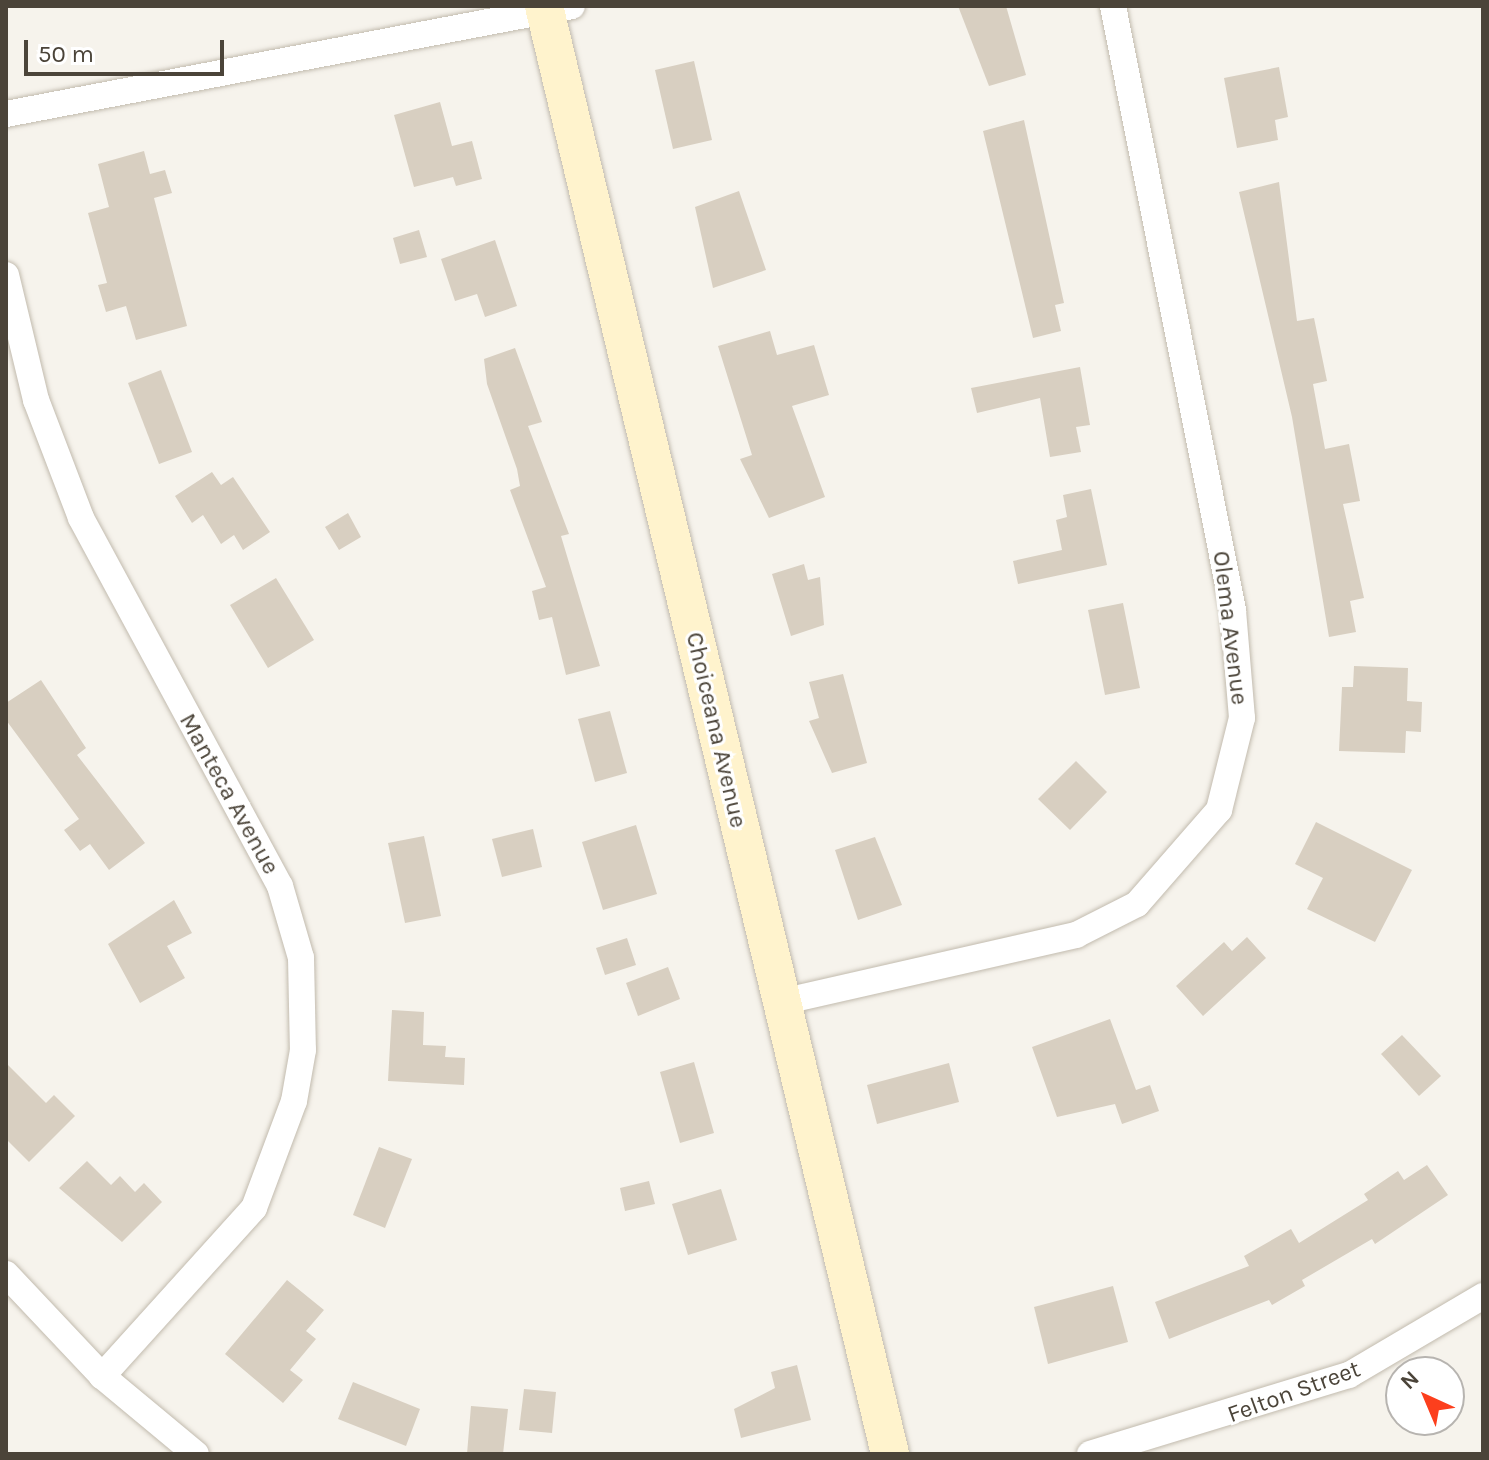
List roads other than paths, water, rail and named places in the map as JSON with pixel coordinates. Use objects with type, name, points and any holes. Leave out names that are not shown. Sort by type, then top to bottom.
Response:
[{"type":"street","name":"Olema Avenue","points":[[781,1002],[1076,935],[1137,904],[1219,810],[1242,718],[1233,610],[1113,6]]},
{"type":"street","name":"Choiceana Avenue","points":[[554,8],[781,1002],[890,1454]]},
{"type":"street","points":[[6,114],[554,8]]},
{"type":"street","name":"Manteca Avenue","points":[[6,275],[36,400],[81,518],[280,886],[301,958],[297,1088],[254,1208],[102,1376]]},
{"type":"street","points":[[6,1274],[102,1376],[196,1454]]},
{"type":"street","name":"Felton Street","points":[[1090,1454],[1349,1375],[1483,1296]]}]
